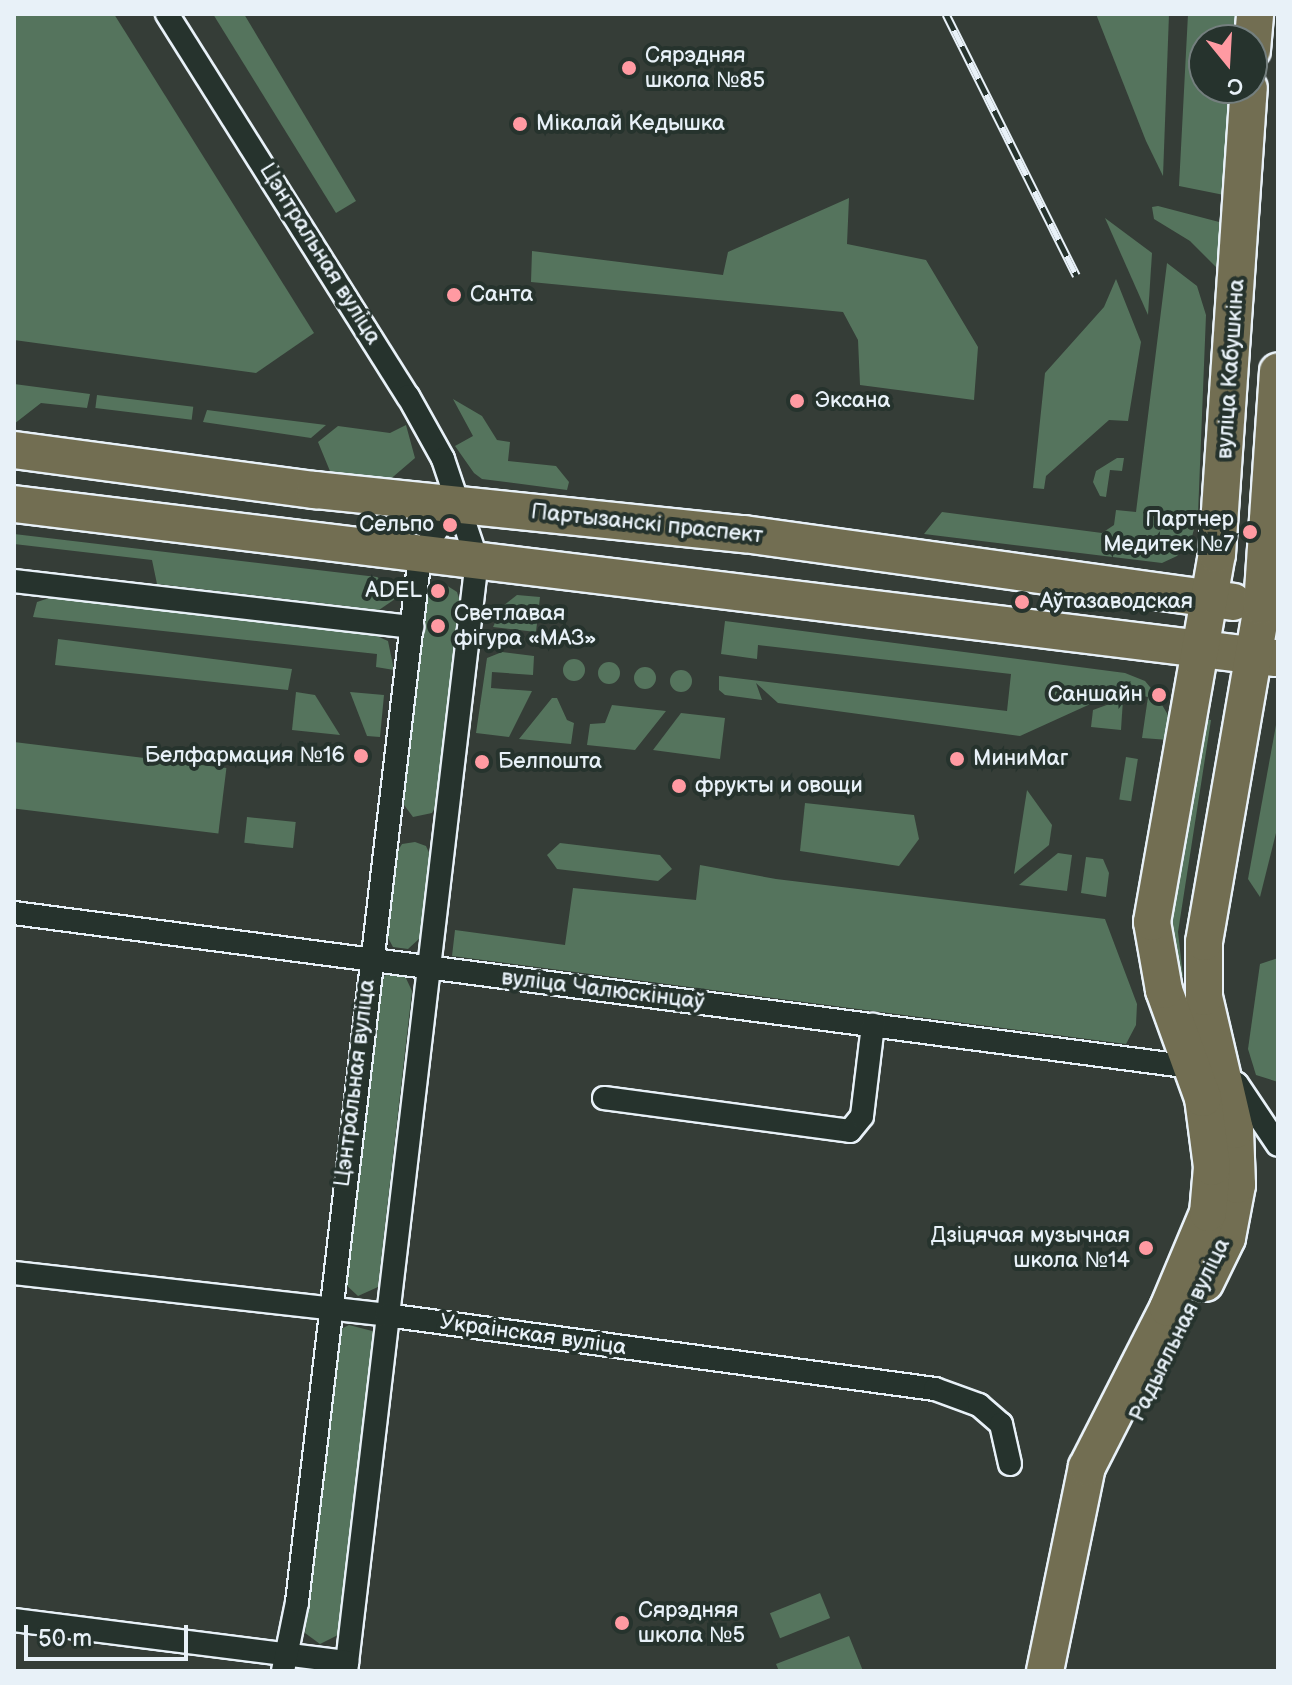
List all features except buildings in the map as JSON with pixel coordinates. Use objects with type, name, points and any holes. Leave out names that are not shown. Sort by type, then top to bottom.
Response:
[{"type":"main road","name":"вуліца Кабушкіна","points":[[1201,649],[1211,598],[1236,317],[1248,104]]},
{"type":"main road","points":[[1270,607],[1278,372]]},
{"type":"main road","name":"Партызанскі праспект","points":[[14,450],[454,504],[744,534],[1270,607]]},
{"type":"main road","points":[[14,504],[1266,657]]},
{"type":"main road","name":"Радыяльная вуліца","points":[[1045,1671],[1087,1467],[1168,1308],[1208,1213],[1211,1138],[1206,1070],[1204,942],[1266,657],[1270,607]]},
{"type":"main road","name":"Радыяльная вуліца","points":[[1069,1671],[1109,1475],[1227,1238],[1234,1212],[1235,1130],[1164,990],[1152,922],[1201,649]]},
{"type":"street","name":"Цэнтральная вуліца","points":[[167,14],[408,396],[443,459],[454,504],[477,560],[346,1667]]},
{"type":"street","name":"Цэнтральная вуліца","points":[[285,1662],[297,1602],[420,555],[454,504]]},
{"type":"street","points":[[14,581],[412,627]]},
{"type":"street","name":"вуліца Чалюскінцаў","points":[[14,913],[1206,1070]]},
{"type":"street","points":[[604,1098],[850,1131],[862,1116],[873,1025]]},
{"type":"street","points":[[1206,1070],[1237,1084],[1278,1145]]},
{"type":"street","name":"Украінская вуліца","points":[[14,1273],[386,1315],[935,1389],[979,1405],[1001,1424],[1010,1464]]},
{"type":"street","points":[[14,1620],[285,1662],[346,1667]]},
{"type":"green space","points":[[14,14],[114,14],[314,333],[256,373],[14,340]]},
{"type":"green space","points":[[213,14],[244,14],[356,201],[336,213]]},
{"type":"green space","points":[[1096,14],[1169,14],[1163,176],[1146,141]]},
{"type":"green space","points":[[1188,14],[1237,14],[1236,24],[1188,24],[1188,104],[1230,104],[1224,195],[1179,186]]},
{"type":"green space","points":[[849,198],[847,244],[926,260],[978,347],[974,400],[860,385],[858,340],[843,312],[531,282],[532,251],[723,275],[728,252]]},
{"type":"green space","points":[[1152,207],[1223,223],[1216,267],[1190,241],[1154,219]]},
{"type":"green space","points":[[1105,218],[1152,253],[1148,315]]},
{"type":"green space","points":[[1167,263],[1197,286],[1206,315],[1198,515],[1191,540],[1177,556],[1162,563],[924,534],[942,512],[1102,533],[1114,525],[1116,510],[1136,512]]},
{"type":"green space","points":[[1116,279],[1141,342],[1128,421],[1109,420],[1046,476],[1044,489],[1033,488],[1045,373],[1104,307]]},
{"type":"green space","points":[[14,384],[90,394],[87,408],[41,403],[14,424]]},
{"type":"green space","points":[[97,395],[193,407],[192,420],[95,408]]},
{"type":"green space","points":[[453,399],[482,416],[497,440],[510,442],[508,461],[556,466],[569,482],[567,490],[482,479],[474,473],[455,446],[473,436]]},
{"type":"green space","points":[[207,410],[326,425],[311,438],[203,422]]},
{"type":"green space","points":[[406,425],[415,458],[387,482],[332,476],[318,442],[338,426],[390,433]]},
{"type":"green space","points":[[1117,458],[1124,458],[1122,471],[1110,470],[1106,497],[1100,496],[1093,482],[1096,471]]},
{"type":"green space","points":[[14,534],[377,577],[392,588],[395,599],[379,610],[157,584],[152,560],[14,544]]},
{"type":"green space","points":[[446,585],[457,592],[462,608],[438,802],[432,813],[413,817],[401,801],[424,603],[433,589]]},
{"type":"green space","points":[[517,595],[540,597],[536,632],[493,627],[503,606]]},
{"type":"green space","points":[[49,598],[370,633],[388,641],[394,670],[376,667],[377,654],[33,617],[37,602]]},
{"type":"green space","points":[[725,621],[1125,673],[1145,681],[1155,693],[1168,715],[1169,740],[1142,738],[1148,697],[1119,691],[1020,736],[778,703],[756,683],[762,700],[725,695],[719,690],[719,676],[1007,711],[1011,674],[758,645],[757,659],[721,654]]},
{"type":"green space","points":[[58,639],[292,669],[288,690],[55,665]]},
{"type":"green space","points":[[502,652],[534,656],[533,675],[492,672],[491,688],[532,691],[509,737],[476,733],[487,658]]},
{"type":"green space","points":[[574,659],[585,670],[574,681],[563,670]]},
{"type":"green space","points":[[609,662],[617,665],[620,673],[617,681],[609,684],[601,681],[598,673],[601,665]]},
{"type":"green space","points":[[645,667],[656,678],[645,689],[634,678]]},
{"type":"green space","points":[[681,670],[692,681],[681,692],[670,681]]},
{"type":"green space","points":[[296,692],[315,695],[340,735],[292,730]]},
{"type":"green space","points":[[350,692],[384,695],[380,737],[367,736]]},
{"type":"green space","points":[[552,698],[557,698],[567,720],[574,723],[571,744],[519,739]]},
{"type":"green space","points":[[1123,699],[1121,730],[1091,727],[1093,710]]},
{"type":"green space","points":[[612,705],[666,711],[635,750],[587,745],[590,724],[605,723]]},
{"type":"green space","points":[[681,713],[725,718],[720,759],[653,750]]},
{"type":"green space","points":[[1278,714],[1278,825],[1260,897],[1248,879]]},
{"type":"green space","points":[[1204,719],[1211,720],[1178,932],[1183,976],[1176,977],[1170,932]]},
{"type":"green space","points":[[14,742],[226,768],[218,834],[14,808]]},
{"type":"green space","points":[[1126,757],[1138,759],[1131,801],[1119,799]]},
{"type":"green space","points":[[1027,790],[1052,825],[1049,845],[1014,874]]},
{"type":"green space","points":[[805,803],[914,815],[919,839],[899,866],[800,851]]},
{"type":"green space","points":[[247,817],[296,822],[293,848],[244,843]]},
{"type":"green space","points":[[415,842],[426,846],[430,855],[420,938],[408,949],[393,947],[386,934],[397,852],[402,844]]},
{"type":"green space","points":[[560,843],[660,855],[672,869],[658,881],[557,869],[547,855]]},
{"type":"green space","points":[[1058,853],[1072,855],[1067,891],[1019,885]]},
{"type":"green space","points":[[1086,857],[1103,859],[1109,873],[1106,897],[1081,893]]},
{"type":"green space","points":[[700,865],[776,879],[1105,919],[1137,1004],[1136,1025],[1126,1044],[452,956],[455,930],[565,945],[573,888],[696,900]]},
{"type":"green space","points":[[1278,958],[1278,1082],[1256,1075],[1248,1049],[1260,964]]},
{"type":"green space","points":[[390,973],[404,974],[412,991],[378,1287],[358,1296],[344,1283],[381,978]]},
{"type":"green space","points":[[349,1325],[376,1332],[338,1635],[320,1644],[305,1633],[341,1329]]},
{"type":"green space","points":[[820,1593],[830,1618],[780,1638],[770,1613]]},
{"type":"green space","points":[[849,1636],[863,1671],[779,1671],[776,1664]]},
{"type":"railway","points":[[946,14],[1076,275]]},
{"type":"place","name":"Сярэдняя школа №85","points":[[629,68]]},
{"type":"place","name":"Мікалай Кедышка","points":[[520,124]]},
{"type":"place","name":"Санта","points":[[454,295]]},
{"type":"place","name":"Эксана","points":[[797,401]]},
{"type":"place","name":"Сельпо","points":[[450,525]]},
{"type":"place","name":"Партнер Медитек №7","points":[[1250,532]]},
{"type":"place","name":"ADEL","points":[[438,591]]},
{"type":"place","name":"Аўтазаводская","points":[[1022,602]]},
{"type":"place","name":"Светлавая фігура «МАЗ»","points":[[438,626]]},
{"type":"place","name":"Саншайн","points":[[1159,695]]},
{"type":"place","name":"Белфармация №16","points":[[361,756]]},
{"type":"place","name":"МиниМаг","points":[[957,759]]},
{"type":"place","name":"Белпошта","points":[[482,762]]},
{"type":"place","name":"фрукты и овощи","points":[[679,786]]},
{"type":"place","name":"Дзіцячая музычная школа №14","points":[[1146,1248]]},
{"type":"place","name":"Сярэдняя школа №5","points":[[622,1623]]}]
